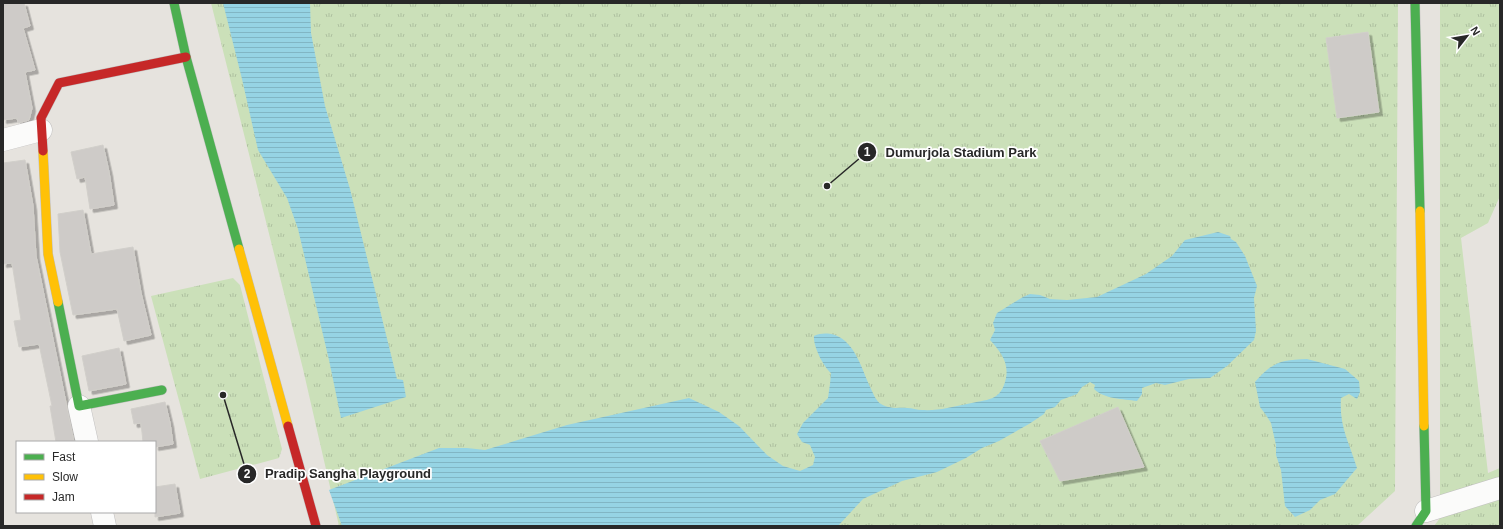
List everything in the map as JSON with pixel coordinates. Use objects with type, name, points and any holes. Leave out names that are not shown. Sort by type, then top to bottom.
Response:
[{"type":"street","points":[[174,3],[186,57],[316,526]]},
{"type":"street","points":[[1416,3],[1421,518],[1500,488]]},
{"type":"street","points":[[87,441],[48,254],[41,118],[59,83],[186,57]]},
{"type":"street","points":[[3,140],[41,130]]},
{"type":"street","points":[[79,406],[162,390]]},
{"type":"street","points":[[102,513],[104,526]]},
{"type":"green space","points":[[211,3],[1398,3],[1395,491],[1357,526],[339,526],[303,369]]},
{"type":"green space","points":[[1440,3],[1500,3],[1500,196],[1488,223],[1461,238],[1488,473],[1500,468],[1500,526],[1434,526],[1440,518]]},
{"type":"green space","points":[[233,278],[240,285],[282,449],[279,458],[200,479],[151,296]]},
{"type":"water","points":[[223,3],[310,3],[311,33],[325,106],[350,189],[397,379],[403,380],[406,397],[341,418],[298,229],[287,198],[258,150]]},
{"type":"water","points":[[1218,232],[1230,236],[1231,239],[1236,242],[1245,256],[1257,286],[1254,298],[1256,331],[1254,340],[1227,366],[1210,378],[1189,379],[1165,385],[1156,383],[1142,388],[1142,394],[1137,401],[1103,395],[1094,389],[1095,385],[1090,382],[1082,387],[1077,394],[1061,400],[1055,407],[1046,410],[1044,414],[1029,424],[999,441],[982,448],[966,458],[937,472],[902,481],[863,499],[838,526],[342,526],[329,490],[439,448],[467,448],[485,450],[567,425],[689,398],[719,412],[739,426],[767,455],[783,466],[800,471],[813,465],[815,457],[810,445],[802,442],[797,434],[803,423],[828,398],[830,384],[831,373],[819,356],[815,345],[814,336],[819,334],[835,335],[848,344],[858,358],[875,397],[879,403],[886,406],[894,408],[934,410],[987,400],[997,395],[1001,391],[1004,386],[1007,372],[1003,357],[990,340],[995,330],[993,323],[997,313],[1030,294],[1040,295],[1050,299],[1067,300],[1097,297],[1146,274],[1172,256],[1185,240]]},
{"type":"water","points":[[1307,359],[1345,369],[1359,381],[1360,392],[1357,399],[1349,394],[1341,398],[1343,426],[1357,468],[1335,494],[1320,500],[1310,510],[1295,517],[1285,506],[1281,470],[1276,455],[1276,445],[1271,423],[1260,407],[1255,382],[1267,370],[1278,363],[1290,360]]},
{"type":"building","points":[[3,3],[24,3],[30,26],[23,28],[35,70],[25,72],[32,108],[29,120],[18,123],[17,118],[3,120]]},
{"type":"building","points":[[1368,32],[1379,112],[1337,118],[1326,38]]},
{"type":"building","points":[[103,145],[114,205],[90,209],[85,177],[77,179],[71,152]]},
{"type":"building","points":[[25,160],[33,206],[36,256],[74,441],[56,441],[50,406],[52,406],[39,344],[19,347],[14,321],[21,320],[12,263],[3,264],[3,163]]},
{"type":"building","points":[[83,210],[91,254],[133,247],[141,293],[151,335],[124,341],[117,309],[73,315],[60,252],[58,214]]},
{"type":"building","points":[[119,348],[126,384],[89,391],[82,356]]},
{"type":"building","points":[[165,402],[173,444],[156,447],[156,441],[143,441],[141,423],[134,424],[131,409]]},
{"type":"building","points":[[1118,407],[1144,467],[1060,481],[1040,441]]},
{"type":"building","points":[[175,484],[180,513],[155,517],[156,487]]},
{"type":"traffic: fast","points":[[174,3],[186,57],[239,249]]},
{"type":"traffic: fast","points":[[1415,3],[1420,211]]},
{"type":"traffic: fast","points":[[58,302],[79,406],[162,390]]},
{"type":"traffic: fast","points":[[1416,526],[1426,511],[1424,426]]},
{"type":"traffic: slow","points":[[43,151],[48,254],[58,302]]},
{"type":"traffic: slow","points":[[1420,211],[1424,426]]},
{"type":"traffic: slow","points":[[239,249],[288,426]]},
{"type":"traffic: jam","points":[[43,151],[41,118],[59,83],[186,57]]},
{"type":"traffic: jam","points":[[288,426],[316,526]]},
{"type":"place","name":"Dumurjola Stadium Park","points":[[827,186]]},
{"type":"place","name":"Pradip Sangha Playground","points":[[223,395]]}]
